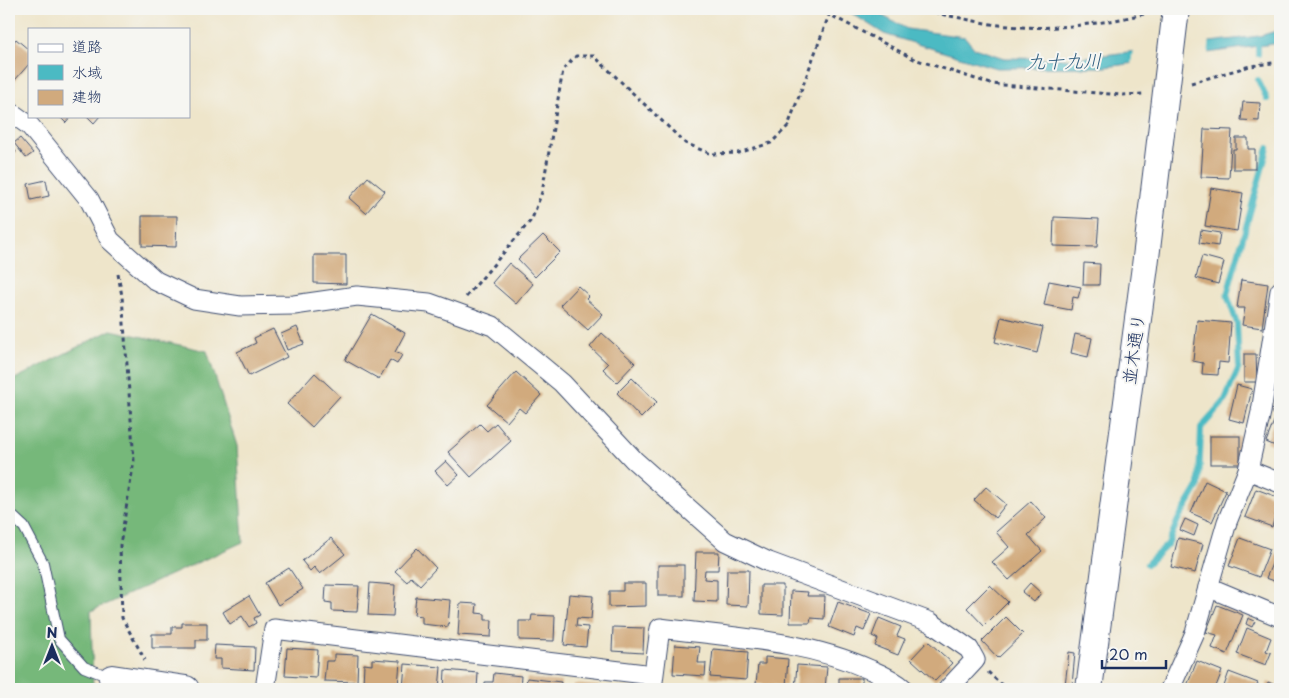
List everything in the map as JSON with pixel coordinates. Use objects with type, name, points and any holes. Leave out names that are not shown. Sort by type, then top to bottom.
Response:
[{"type":"street","name":"並木通り","points":[[1090,689],[1180,80],[1175,14]]},
{"type":"street","points":[[9,111],[30,126],[89,199],[110,240],[156,281],[194,299],[240,306],[267,306],[294,305],[357,296],[429,304],[493,326],[562,383],[634,460],[726,541],[768,562],[930,622],[969,649],[975,660],[948,689]]},
{"type":"street","points":[[1170,689],[1195,633],[1227,522],[1248,470],[1275,354],[1280,291]]},
{"type":"street","points":[[1248,470],[1280,483]]},
{"type":"street","points":[[1208,587],[1280,616]]},
{"type":"street","points":[[266,689],[274,630],[653,682],[660,628],[806,648],[847,659],[896,681],[904,689]]},
{"type":"street","points":[[112,678],[186,689]]},
{"type":"lane","points":[[9,513],[24,527],[44,563],[59,639],[84,667],[112,678]]},
{"type":"path","points":[[819,9],[914,59],[992,84],[1138,95]]},
{"type":"path","points":[[927,9],[978,22],[1025,28],[1086,26],[1148,13]]},
{"type":"path","points":[[453,312],[532,219],[542,192],[563,70],[576,56],[594,56],[685,143],[711,154],[738,152],[771,143],[788,126],[829,15]]},
{"type":"path","points":[[1180,80],[1280,62]]},
{"type":"path","points":[[110,240],[122,296],[134,461],[120,545],[122,618],[159,685]]},
{"type":"green space","points":[[111,330],[207,351],[237,446],[243,542],[91,611],[93,689],[9,689],[9,382]]},
{"type":"water","name":"九十九川","points":[[845,9],[870,9],[907,29],[965,37],[974,48],[1004,58],[1071,59],[1259,36],[1280,30],[1280,43],[1106,67],[996,68],[884,34]]},
{"type":"pier","points":[[1210,38],[1208,56],[1131,66],[1133,48]]},
{"type":"building","points":[[16,39],[28,49],[28,65],[9,87],[9,48]]},
{"type":"building","points":[[1243,102],[1260,103],[1259,121],[1241,120]]},
{"type":"building","points":[[61,118],[70,118],[66,123]]},
{"type":"building","points":[[89,118],[98,118],[94,123]]},
{"type":"building","points":[[1204,129],[1232,130],[1229,178],[1201,177]]},
{"type":"building","points":[[20,138],[33,153],[26,158],[14,143]]},
{"type":"building","points":[[1236,138],[1248,138],[1248,149],[1255,149],[1255,169],[1233,169],[1233,149],[1236,149]]},
{"type":"building","points":[[9,142],[16,152],[9,157]]},
{"type":"building","points":[[368,177],[385,191],[366,213],[349,198]]},
{"type":"building","points":[[46,180],[49,196],[31,200],[28,184]]},
{"type":"building","points":[[1211,188],[1243,193],[1237,231],[1205,226]]},
{"type":"building","points":[[142,216],[177,216],[176,247],[142,246]]},
{"type":"building","points":[[1054,217],[1099,219],[1097,247],[1053,246]]},
{"type":"building","points":[[1201,230],[1220,233],[1218,246],[1199,243]]},
{"type":"building","points":[[543,235],[560,252],[535,277],[518,259]]},
{"type":"building","points":[[314,255],[346,255],[346,284],[314,283]]},
{"type":"building","points":[[1202,256],[1224,262],[1218,284],[1196,278]]},
{"type":"building","points":[[509,263],[533,284],[516,304],[492,283]]},
{"type":"building","points":[[1084,263],[1100,264],[1099,285],[1083,285]]},
{"type":"building","points":[[1241,280],[1268,284],[1262,328],[1242,325],[1245,308],[1237,308]]},
{"type":"building","points":[[1049,281],[1081,287],[1078,298],[1073,297],[1071,310],[1044,305]]},
{"type":"building","points":[[578,286],[589,296],[586,299],[603,314],[588,330],[560,305]]},
{"type":"building","points":[[372,314],[405,333],[395,352],[402,355],[397,364],[390,360],[379,379],[345,360]]},
{"type":"building","points":[[1001,317],[1043,327],[1037,353],[995,342]]},
{"type":"building","points":[[1197,320],[1231,323],[1228,363],[1219,362],[1218,375],[1202,374],[1203,363],[1193,361]]},
{"type":"building","points":[[297,327],[304,344],[287,350],[281,334]]},
{"type":"building","points":[[273,329],[287,357],[249,376],[237,352],[256,343],[254,338]]},
{"type":"building","points":[[602,333],[635,363],[617,382],[603,369],[608,364],[590,347]]},
{"type":"building","points":[[1075,334],[1092,338],[1088,357],[1071,353]]},
{"type":"building","points":[[1244,354],[1256,354],[1257,382],[1244,382]]},
{"type":"building","points":[[516,372],[541,395],[525,413],[519,408],[507,422],[487,405]]},
{"type":"building","points":[[315,373],[340,396],[312,427],[287,404]]},
{"type":"building","points":[[632,378],[657,402],[641,418],[617,393]]},
{"type":"building","points":[[1237,385],[1252,389],[1244,423],[1229,419]]},
{"type":"building","points":[[1274,421],[1280,423],[1280,448],[1266,442]]},
{"type":"building","points":[[496,423],[511,441],[471,477],[448,452],[480,424],[487,431]]},
{"type":"building","points":[[1210,436],[1240,436],[1240,464],[1210,464]]},
{"type":"building","points":[[446,461],[459,475],[448,485],[435,471]]},
{"type":"building","points":[[1205,481],[1226,491],[1212,522],[1191,513]]},
{"type":"building","points":[[986,487],[1006,504],[995,518],[974,500]]},
{"type":"building","points":[[1256,489],[1280,498],[1272,527],[1245,517]]},
{"type":"building","points":[[1031,501],[1046,518],[1028,535],[1042,551],[1009,580],[992,562],[1009,547],[996,532]]},
{"type":"building","points":[[1185,519],[1198,525],[1194,536],[1180,530]]},
{"type":"building","points":[[331,538],[345,554],[320,574],[314,567],[310,571],[302,561]]},
{"type":"building","points":[[1178,538],[1203,544],[1195,573],[1171,567]]},
{"type":"building","points":[[1240,538],[1270,549],[1259,577],[1229,566]]},
{"type":"building","points":[[417,548],[436,568],[420,585],[411,577],[407,582],[395,571]]},
{"type":"building","points":[[696,552],[719,552],[718,570],[705,570],[704,579],[717,580],[717,602],[694,601]]},
{"type":"building","points":[[1277,552],[1280,554],[1280,583],[1266,578]]},
{"type":"building","points":[[658,565],[684,565],[684,596],[658,596]]},
{"type":"building","points":[[289,568],[303,589],[278,605],[265,583]]},
{"type":"building","points":[[727,570],[749,570],[748,606],[726,605]]},
{"type":"building","points":[[370,583],[395,585],[393,616],[368,615]]},
{"type":"building","points":[[623,583],[646,583],[646,606],[609,607],[609,591],[623,591]]},
{"type":"building","points":[[1030,583],[1041,593],[1034,602],[1022,592]]},
{"type":"building","points":[[326,585],[359,586],[357,612],[332,611],[332,603],[325,602]]},
{"type":"building","points":[[761,585],[783,585],[783,615],[761,614]]},
{"type":"building","points":[[990,585],[1008,602],[984,626],[967,608]]},
{"type":"building","points":[[791,591],[808,592],[807,596],[825,596],[824,619],[811,618],[810,623],[790,623]]},
{"type":"building","points":[[569,594],[593,596],[591,619],[577,618],[576,626],[588,627],[586,647],[564,645]]},
{"type":"building","points":[[249,596],[260,615],[254,618],[256,623],[249,627],[242,616],[230,624],[223,612]]},
{"type":"building","points":[[416,597],[450,600],[448,627],[422,624],[422,616],[414,615]]},
{"type":"building","points":[[838,602],[871,614],[864,631],[857,628],[854,637],[829,627]]},
{"type":"building","points":[[460,603],[477,604],[476,613],[485,614],[485,620],[492,620],[491,637],[458,635]]},
{"type":"building","points":[[1217,605],[1243,615],[1227,654],[1212,648],[1217,635],[1206,632]]},
{"type":"building","points":[[532,615],[555,616],[554,641],[519,640],[519,621],[531,621]]},
{"type":"building","points":[[1006,617],[1023,634],[998,658],[982,641]]},
{"type":"building","points":[[879,618],[901,627],[897,636],[905,639],[898,655],[875,646],[878,639],[872,636]]},
{"type":"building","points":[[1248,618],[1255,621],[1252,627],[1246,624]]},
{"type":"building","points":[[182,623],[207,623],[207,640],[196,640],[196,648],[152,648],[152,634],[172,634],[172,627],[182,627]]},
{"type":"building","points":[[613,627],[644,628],[643,653],[612,651]]},
{"type":"building","points":[[1247,628],[1271,638],[1266,651],[1271,653],[1266,665],[1237,654]]},
{"type":"building","points":[[928,641],[952,663],[935,681],[911,659]]},
{"type":"building","points":[[215,645],[255,647],[254,670],[221,668],[221,659],[214,659]]},
{"type":"building","points":[[675,645],[700,647],[698,663],[706,663],[705,676],[673,674]]},
{"type":"building","points":[[287,648],[318,650],[316,678],[285,676]]},
{"type":"building","points":[[713,649],[748,652],[746,680],[710,677]]},
{"type":"building","points":[[1069,652],[1075,653],[1072,685],[1065,685]]},
{"type":"building","points":[[334,654],[358,655],[357,682],[324,681],[326,661],[334,661]]},
{"type":"building","points":[[765,657],[788,659],[786,686],[756,684],[758,664],[765,664]]},
{"type":"building","points":[[372,659],[400,661],[398,687],[363,684],[364,664],[372,665]]},
{"type":"building","points":[[1197,661],[1222,671],[1215,689],[1186,688]]},
{"type":"building","points":[[405,664],[441,667],[439,689],[403,689]]},
{"type":"building","points":[[797,665],[827,667],[825,689],[795,689]]},
{"type":"building","points":[[445,670],[478,673],[477,689],[444,689]]},
{"type":"building","points":[[1229,672],[1258,683],[1255,689],[1223,689]]},
{"type":"building","points":[[494,673],[521,676],[520,689],[485,689],[485,682],[493,682]]},
{"type":"building","points":[[527,678],[561,682],[560,689],[525,689]]},
{"type":"building","points":[[839,678],[862,678],[862,687],[874,687],[874,689],[839,689]]},
{"type":"building","points":[[1268,682],[1280,687],[1280,689],[1266,689]]},
{"type":"building","points":[[574,684],[599,686],[599,689],[574,689]]},
{"type":"waterway","points":[[1258,44],[1258,54]]},
{"type":"waterway","points":[[1258,80],[1267,99]]},
{"type":"waterway","points":[[1147,564],[1168,544],[1178,520],[1199,485],[1201,428],[1224,402],[1239,367],[1237,323],[1227,295],[1268,148]]}]
